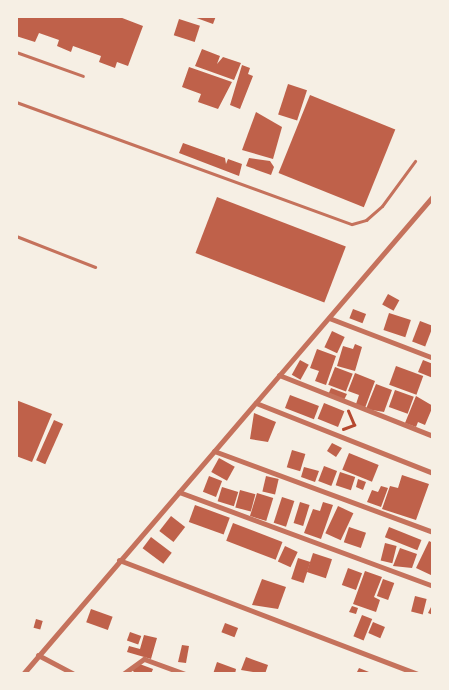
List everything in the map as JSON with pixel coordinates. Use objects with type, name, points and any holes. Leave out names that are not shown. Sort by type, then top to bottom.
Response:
[{"type":"street","points":[[23,674],[433,196]]},
{"type":"street","points":[[329,318],[433,358]]},
{"type":"street","points":[[279,375],[344,403],[433,436]]},
{"type":"street","points":[[256,403],[433,473]]},
{"type":"street","points":[[214,451],[433,532]]},
{"type":"street","points":[[179,492],[433,586]]},
{"type":"street","points":[[119,560],[418,674]]},
{"type":"street","points":[[38,656],[74,674]]},
{"type":"street","points":[[123,674],[144,659],[185,674]]},
{"type":"lane","points":[[16,52],[83,76]]},
{"type":"lane","points":[[16,102],[352,224],[366,220],[382,206],[415,161]]},
{"type":"lane","points":[[16,236],[95,267]]},
{"type":"path","points":[[332,433],[354,425],[344,403]]},
{"type":"building","points":[[16,16],[117,16],[143,26],[128,66],[117,62],[115,68],[99,62],[101,56],[73,46],[71,52],[57,46],[59,40],[39,33],[35,42],[16,36]]},
{"type":"building","points":[[191,16],[216,16],[213,24]]},
{"type":"building","points":[[179,19],[200,26],[195,42],[174,35]]},
{"type":"building","points":[[202,49],[220,56],[217,64],[223,57],[241,63],[234,80],[195,66]]},
{"type":"building","points":[[242,65],[250,68],[248,74],[253,76],[240,109],[230,105]]},
{"type":"building","points":[[189,67],[232,82],[218,109],[198,102],[201,94],[182,87]]},
{"type":"building","points":[[288,84],[307,90],[297,121],[278,114]]},
{"type":"building","points":[[310,95],[395,129],[364,207],[279,173]]},
{"type":"building","points":[[256,112],[282,127],[273,159],[242,150]]},
{"type":"building","points":[[183,143],[225,158],[226,164],[228,159],[242,164],[239,176],[179,153]]},
{"type":"building","points":[[249,158],[270,161],[274,167],[271,175],[246,166]]},
{"type":"building","points":[[217,197],[346,246],[324,302],[195,253]]},
{"type":"building","points":[[388,294],[399,300],[394,311],[382,304]]},
{"type":"building","points":[[353,309],[366,314],[362,323],[349,318]]},
{"type":"building","points":[[389,313],[411,320],[405,337],[383,330]]},
{"type":"building","points":[[420,321],[433,326],[425,347],[412,342]]},
{"type":"building","points":[[332,331],[345,337],[337,353],[324,347]]},
{"type":"building","points":[[355,344],[362,347],[355,371],[337,366],[343,346],[353,349]]},
{"type":"building","points":[[317,349],[336,356],[326,385],[315,381],[319,371],[310,368]]},
{"type":"building","points":[[300,360],[309,365],[301,380],[292,375]]},
{"type":"building","points":[[423,360],[433,364],[433,378],[418,372]]},
{"type":"building","points":[[396,366],[423,376],[416,395],[389,385]]},
{"type":"building","points":[[335,367],[353,374],[346,392],[328,385]]},
{"type":"building","points":[[355,373],[375,381],[365,408],[356,404],[359,395],[348,391]]},
{"type":"building","points":[[376,384],[392,390],[384,412],[366,409]]},
{"type":"building","points":[[331,388],[347,394],[344,400],[328,395]]},
{"type":"building","points":[[395,390],[414,397],[408,414],[389,407]]},
{"type":"building","points":[[290,395],[319,406],[314,419],[285,408]]},
{"type":"building","points":[[416,396],[433,406],[425,425],[418,422],[416,427],[405,423]]},
{"type":"building","points":[[16,400],[52,414],[32,462],[16,456]]},
{"type":"building","points":[[324,403],[344,411],[338,427],[318,419]]},
{"type":"building","points":[[254,413],[276,422],[268,442],[250,439]]},
{"type":"building","points":[[54,420],[63,424],[45,464],[36,460]]},
{"type":"building","points":[[332,443],[342,448],[336,457],[327,451]]},
{"type":"building","points":[[292,450],[305,454],[300,471],[287,467]]},
{"type":"building","points":[[349,453],[379,465],[372,482],[342,470]]},
{"type":"building","points":[[219,458],[235,467],[227,481],[211,472]]},
{"type":"building","points":[[324,466],[337,471],[331,486],[318,481]]},
{"type":"building","points":[[304,467],[319,471],[315,482],[301,477]]},
{"type":"building","points":[[340,472],[355,477],[351,490],[336,485]]},
{"type":"building","points":[[402,475],[429,484],[416,520],[382,509],[390,486],[398,488]]},
{"type":"building","points":[[209,476],[222,481],[216,497],[203,492]]},
{"type":"building","points":[[266,476],[279,479],[275,495],[262,492]]},
{"type":"building","points":[[358,479],[366,482],[363,490],[356,487]]},
{"type":"building","points":[[381,486],[388,488],[381,507],[367,502],[372,490],[378,492]]},
{"type":"building","points":[[222,487],[238,492],[234,506],[218,501]]},
{"type":"building","points":[[240,490],[255,494],[251,512],[235,507]]},
{"type":"building","points":[[257,493],[273,498],[266,521],[250,516]]},
{"type":"building","points":[[282,497],[294,501],[286,527],[274,523]]},
{"type":"building","points":[[300,502],[310,505],[303,526],[294,523]]},
{"type":"building","points":[[323,502],[333,505],[321,539],[304,533],[313,509],[320,511]]},
{"type":"building","points":[[195,505],[230,518],[224,535],[189,522]]},
{"type":"building","points":[[338,506],[353,513],[341,540],[325,533]]},
{"type":"building","points":[[171,516],[185,527],[173,542],[159,531]]},
{"type":"building","points":[[233,523],[282,542],[276,560],[226,541]]},
{"type":"building","points":[[349,527],[366,533],[361,548],[344,542]]},
{"type":"building","points":[[389,527],[421,540],[417,550],[385,537]]},
{"type":"building","points":[[151,537],[172,553],[163,564],[143,548]]},
{"type":"building","points":[[429,541],[433,543],[433,576],[416,568]]},
{"type":"building","points":[[385,543],[397,546],[392,563],[381,560]]},
{"type":"building","points":[[285,546],[298,552],[291,567],[278,561]]},
{"type":"building","points":[[400,548],[417,554],[412,568],[393,566]]},
{"type":"building","points":[[313,553],[332,559],[326,578],[307,572]]},
{"type":"building","points":[[298,558],[310,562],[304,583],[291,579]]},
{"type":"building","points":[[348,568],[362,573],[356,590],[342,585]]},
{"type":"building","points":[[365,571],[382,577],[374,597],[380,600],[376,612],[353,604]]},
{"type":"building","points":[[262,579],[286,587],[278,609],[252,605]]},
{"type":"building","points":[[383,579],[394,583],[388,600],[377,596]]},
{"type":"building","points":[[415,596],[427,599],[423,614],[411,612]]},
{"type":"building","points":[[433,603],[433,615],[428,613]]},
{"type":"building","points":[[352,606],[358,608],[356,614],[349,612]]},
{"type":"building","points":[[91,609],[113,617],[108,630],[86,622]]},
{"type":"building","points":[[362,615],[372,619],[364,640],[353,636]]},
{"type":"building","points":[[36,619],[43,621],[40,630],[34,628]]},
{"type":"building","points":[[373,622],[385,627],[380,638],[368,633]]},
{"type":"building","points":[[225,623],[238,628],[234,637],[221,632]]},
{"type":"building","points":[[130,632],[141,636],[138,645],[127,640]]},
{"type":"building","points":[[144,635],[157,638],[151,659],[127,652],[129,646],[140,649]]},
{"type":"building","points":[[182,645],[189,646],[186,663],[178,662]]},
{"type":"building","points":[[246,657],[268,665],[265,674],[241,670]]},
{"type":"building","points":[[217,662],[236,669],[235,674],[213,674]]},
{"type":"building","points":[[137,663],[153,669],[151,674],[135,674],[132,669]]},
{"type":"building","points":[[359,668],[369,672],[368,674],[356,674]]}]
